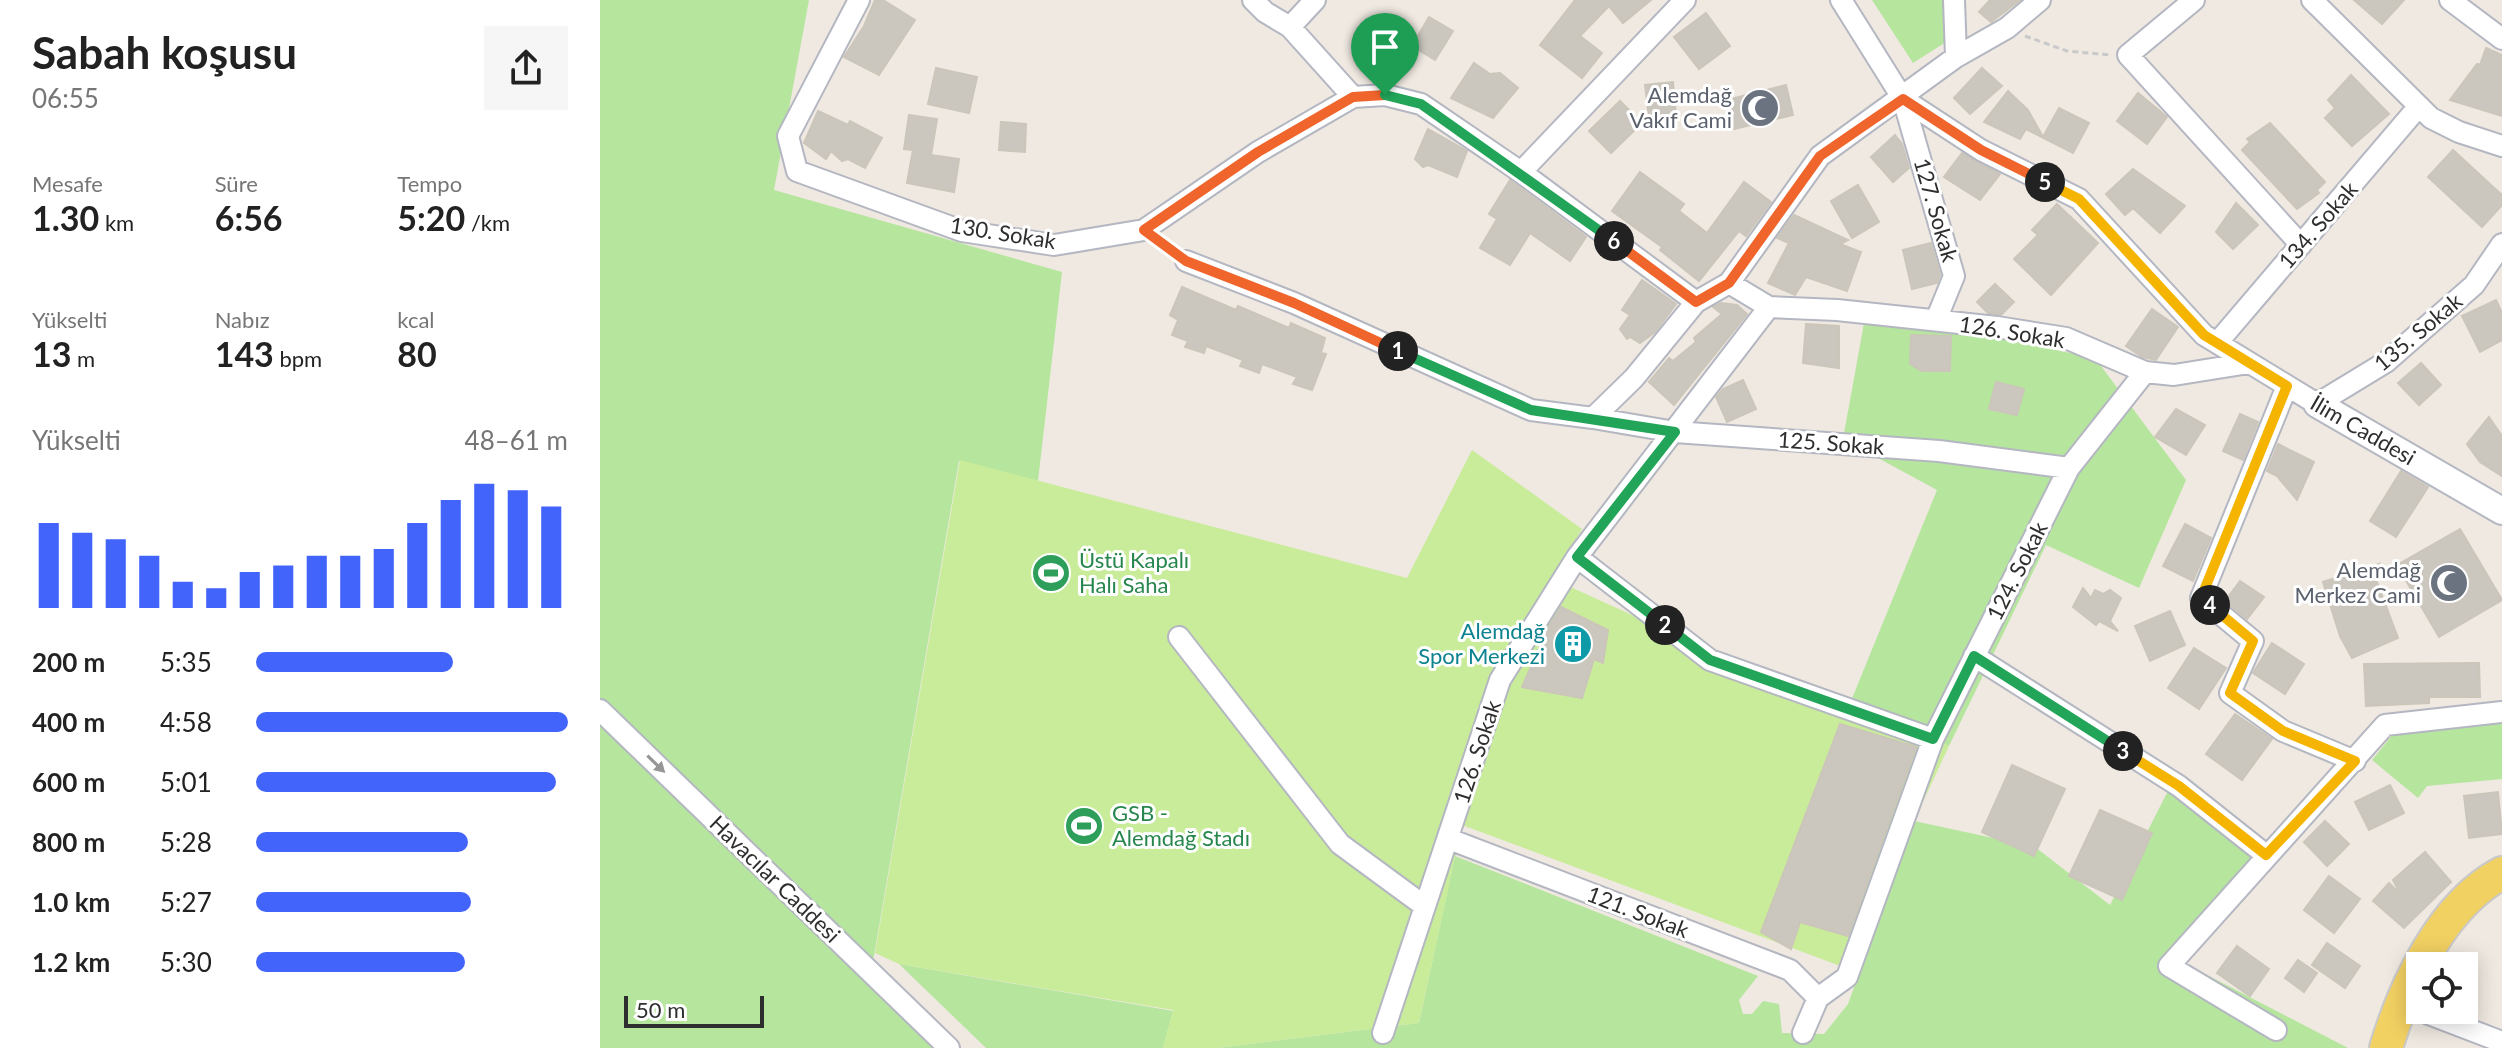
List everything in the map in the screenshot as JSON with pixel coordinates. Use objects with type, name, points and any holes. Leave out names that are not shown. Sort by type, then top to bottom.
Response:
[{"type":"main road","points":[[2386,1048],[2400,1003],[2428,949],[2481,884],[2502,873]]},
{"type":"street","name":"130. Sokak","points":[[859,0],[788,136],[797,171],[962,231],[1054,245],[1144,230],[1258,152],[1353,97],[1385,95],[1421,104],[1521,172],[1696,302]]},
{"type":"street","points":[[1253,0],[1265,12],[1290,27],[1353,97]]},
{"type":"street","points":[[1290,27],[1315,0]]},
{"type":"street","points":[[1521,172],[1685,0]]},
{"type":"street","name":"İlim Caddesi","points":[[1841,0],[1903,99],[1981,150],[2079,199],[2204,335],[2502,511]]},
{"type":"street","points":[[1954,0],[1956,57]]},
{"type":"street","points":[[1593,418],[1634,378],[1696,302],[1729,283],[1820,156],[1903,99],[1956,57],[2007,28],[2040,0]]},
{"type":"street","points":[[2194,0],[2128,55],[2301,245]]},
{"type":"street","points":[[2312,0],[2431,118],[2459,132],[2502,146]]},
{"type":"street","points":[[2450,0],[2502,39]]},
{"type":"street","name":"127. Sokak","points":[[1903,99],[1954,276],[1936,320]]},
{"type":"street","name":"134. Sokak","points":[[2217,343],[2419,106]]},
{"type":"street","name":"135. Sokak","points":[[2317,404],[2386,362],[2474,285],[2502,244]]},
{"type":"street","name":"125. Sokak","points":[[1186,261],[1294,303],[1531,410],[1675,432],[1939,451],[2069,468]]},
{"type":"street","name":"126. Sokak","points":[[1729,283],[1769,307],[1936,320],[2066,338],[2145,372],[2174,375],[2249,363]]},
{"type":"street","name":"126. Sokak","points":[[1383,1033],[1500,680],[1577,557],[1769,307]]},
{"type":"street","name":"124. Sokak","points":[[1818,998],[1847,977],[1933,739],[2069,468],[2145,372]]},
{"type":"street","points":[[2287,386],[2201,598],[2253,641],[2230,693],[2283,731],[2355,761]]},
{"type":"street","points":[[1577,557],[1710,660],[1933,739]]},
{"type":"street","points":[[1179,637],[1340,844],[1423,905]]},
{"type":"street","points":[[1974,656],[2179,786],[2266,855]]},
{"type":"street","name":"Havacılar Caddesi","points":[[600,710],[949,1048]]},
{"type":"street","points":[[2276,1030],[2169,966],[2385,725],[2502,712]]},
{"type":"street","name":"121. Sokak","points":[[1449,839],[1790,970],[1818,998]]},
{"type":"street","points":[[1803,1033],[1818,998]]},
{"type":"street","points":[[2400,1003],[2502,1042]]},
{"type":"path","points":[[2007,28],[2067,51],[2128,55]]},
{"type":"green space","points":[[600,0],[809,0],[774,190],[1062,272],[1038,481],[959,461],[871,973],[935,1048],[600,1048]]},
{"type":"green space","points":[[1872,0],[1943,0],[1946,42],[1913,63]]},
{"type":"green space","points":[[1866,312],[2095,358],[2186,480],[2139,588],[2046,545],[1949,746],[1851,701],[1937,490],[1843,439]]},
{"type":"green space","points":[[1472,450],[1582,529],[1553,579],[1722,656],[1851,701],[1949,746],[1914,821],[1859,973],[1462,825],[1419,1023],[1218,1048],[1163,1048],[1173,1010],[899,964],[875,953],[960,460],[1407,578]]},
{"type":"green space","points":[[2502,723],[2502,779],[2427,786],[2418,798],[2372,760],[2394,733]]},
{"type":"green space","points":[[2172,783],[2262,851],[2184,963],[2348,1048],[1218,1048],[1419,1023],[1455,856],[1758,976],[1739,1000],[1743,1014],[1752,1014],[1763,1001],[1779,1004],[1782,1033],[1824,1034],[1848,1004],[1914,821],[2035,847],[2110,905]]},
{"type":"green space","points":[[899,964],[1173,1011],[1163,1048],[986,1048]]},
{"type":"building","points":[[875,0],[883,0],[915,20],[879,75],[844,57],[864,26]]},
{"type":"building","points":[[1575,0],[1651,0],[1623,23],[1609,6],[1580,36],[1602,53],[1582,78],[1540,45]]},
{"type":"building","points":[[1990,0],[2020,0],[1991,22],[1979,12]]},
{"type":"building","points":[[2354,0],[2404,0],[2382,24]]},
{"type":"building","points":[[1706,13],[1730,46],[1699,69],[1674,37]]},
{"type":"building","points":[[1429,17],[1453,31],[1435,60],[1412,46]]},
{"type":"building","points":[[1376,27],[1399,56],[1374,75],[1352,46]]},
{"type":"building","points":[[2486,48],[2502,55],[2502,116],[2450,100],[2477,64],[2480,65]]},
{"type":"building","points":[[1474,63],[1490,74],[1500,73],[1518,88],[1493,118],[1451,98]]},
{"type":"building","points":[[936,68],[977,77],[969,113],[928,104]]},
{"type":"building","points":[[1982,68],[2002,86],[1970,114],[1954,98]]},
{"type":"building","points":[[2351,75],[2389,114],[2352,146],[2325,118],[2335,108],[2328,100]]},
{"type":"building","points":[[1673,82],[1676,115],[1649,118],[1645,85]]},
{"type":"building","name":"Alemdağ Vakıf Cami","points":[[1786,85],[1793,115],[1734,129],[1727,100]]},
{"type":"building","points":[[2008,91],[2028,110],[2043,137],[2059,108],[2089,123],[2073,153],[2026,129],[2020,139],[1984,122]]},
{"type":"building","points":[[2138,93],[2167,117],[2147,144],[2117,121]]},
{"type":"building","points":[[1620,101],[1642,123],[1611,153],[1589,131]]},
{"type":"building","points":[[818,111],[848,125],[850,121],[882,138],[865,168],[848,159],[842,161],[831,151],[826,159],[804,143]]},
{"type":"building","points":[[909,115],[937,119],[931,155],[959,159],[954,192],[907,183],[913,150],[904,149]]},
{"type":"building","points":[[1001,122],[1026,124],[1025,152],[999,150]]},
{"type":"building","points":[[2270,123],[2325,182],[2317,190],[2319,193],[2297,209],[2242,150],[2250,142],[2247,139]]},
{"type":"building","points":[[1428,129],[1467,151],[1457,177],[1428,165],[1423,167],[1415,159]]},
{"type":"building","points":[[1895,135],[1902,144],[1909,168],[1893,182],[1871,157]]},
{"type":"building","points":[[2453,150],[2502,195],[2502,205],[2482,227],[2428,177]]},
{"type":"building","points":[[1962,153],[2000,174],[1980,200],[1944,177]]},
{"type":"building","points":[[2133,169],[2185,206],[2160,233],[2133,208],[2125,215],[2106,194]]},
{"type":"building","points":[[1640,172],[1684,204],[1679,211],[1707,233],[1744,182],[1771,202],[1746,236],[1739,231],[1699,281],[1660,250],[1662,247],[1612,211]]},
{"type":"building","points":[[1510,180],[1586,237],[1570,261],[1530,233],[1510,265],[1480,248],[1497,219],[1489,214]]},
{"type":"building","points":[[1858,185],[1879,222],[1852,238],[1831,201]]},
{"type":"building","points":[[2236,203],[2258,225],[2233,249],[2216,232]]},
{"type":"building","points":[[2057,204],[2098,243],[2051,295],[2014,259],[2038,235],[2032,230]]},
{"type":"building","points":[[1794,215],[1848,240],[1840,244],[1861,252],[1847,291],[1806,277],[1795,295],[1768,283],[1789,243],[1777,238]]},
{"type":"building","points":[[1931,243],[1940,275],[1937,283],[1912,289],[1903,250]]},
{"type":"building","points":[[1642,280],[1676,304],[1655,332],[1640,343],[1630,337],[1627,339],[1620,329],[1630,315],[1622,310]]},
{"type":"building","points":[[1995,284],[2014,302],[2001,315],[1988,313],[1977,302]]},
{"type":"building","points":[[1182,287],[1236,310],[1238,306],[1289,328],[1291,323],[1325,338],[1321,353],[1326,354],[1312,390],[1293,384],[1297,377],[1262,364],[1259,373],[1240,366],[1243,360],[1206,346],[1204,353],[1185,347],[1188,341],[1172,335],[1178,320],[1170,315]]},
{"type":"building","points":[[2496,300],[2502,313],[2502,340],[2480,352],[2462,316]]},
{"type":"building","points":[[1721,303],[1737,305],[1747,314],[1674,405],[1649,382],[1669,358],[1673,361],[1696,342],[1694,338],[1722,314],[1713,307]]},
{"type":"building","points":[[2152,309],[2178,327],[2156,360],[2142,357],[2126,346]]},
{"type":"building","points":[[1806,324],[1839,326],[1839,368],[1803,363]]},
{"type":"building","points":[[1911,335],[1951,336],[1950,371],[1922,371],[1910,364]]},
{"type":"building","points":[[2421,363],[2441,385],[2419,405],[2398,383]]},
{"type":"building","points":[[1743,380],[1756,409],[1727,422],[1716,397],[1723,389]]},
{"type":"building","points":[[1996,382],[2024,389],[2017,415],[1989,409]]},
{"type":"building","points":[[2176,409],[2205,425],[2186,455],[2155,437]]},
{"type":"building","points":[[2240,414],[2258,422],[2243,460],[2223,451]]},
{"type":"building","points":[[2489,417],[2502,436],[2502,476],[2480,462],[2467,444]]},
{"type":"building","points":[[2278,444],[2314,462],[2297,500],[2277,476],[2267,471]]},
{"type":"building","points":[[2401,471],[2428,487],[2396,537],[2370,521]]},
{"type":"building","points":[[2185,524],[2211,538],[2193,581],[2163,566]]},
{"type":"building","name":"Alemdağ Merkez Cami","points":[[2460,529],[2502,600],[2439,637],[2397,565]]},
{"type":"building","points":[[2379,564],[2368,582],[2375,577],[2398,638],[2352,658],[2340,636],[2323,582]]},
{"type":"building","points":[[2240,581],[2264,597],[2247,619],[2225,601]]},
{"type":"building","points":[[2083,588],[2091,598],[2095,590],[2103,594],[2110,590],[2121,598],[2110,621],[2118,631],[2099,621],[2096,625],[2073,607]]},
{"type":"building","name":"Alemdağ Spor Merkezi","points":[[1561,607],[1608,630],[1603,663],[1594,659],[1582,698],[1522,687],[1547,630]]},
{"type":"building","points":[[2170,611],[2185,645],[2150,661],[2135,626]]},
{"type":"building","points":[[2272,643],[2304,664],[2285,694],[2253,673]]},
{"type":"building","points":[[2194,648],[2226,668],[2199,709],[2168,688]]},
{"type":"building","points":[[2479,663],[2480,697],[2429,697],[2429,703],[2366,706],[2364,664]]},
{"type":"building","points":[[2235,714],[2272,739],[2242,780],[2206,754]]},
{"type":"building","points":[[1840,724],[1916,747],[1848,936],[1800,922],[1791,949],[1761,932]]},
{"type":"building","points":[[2012,765],[2065,789],[2034,856],[1982,832]]},
{"type":"building","points":[[2390,785],[2404,813],[2369,830],[2355,802]]},
{"type":"building","points":[[2498,792],[2502,834],[2469,838],[2464,796]]},
{"type":"building","points":[[2100,810],[2152,833],[2122,900],[2069,876]]},
{"type":"building","points":[[2325,821],[2349,844],[2327,866],[2304,842]]},
{"type":"building","points":[[2425,852],[2451,882],[2404,928],[2373,901],[2389,883],[2401,895],[2393,880]]},
{"type":"building","points":[[2329,876],[2360,899],[2334,933],[2304,910]]},
{"type":"building","points":[[2327,943],[2360,966],[2345,988],[2312,965]]},
{"type":"building","points":[[2237,946],[2269,969],[2250,996],[2217,973]]},
{"type":"building","points":[[2298,960],[2317,973],[2304,992],[2285,978]]},
{"type":"place","name":"Alemdağ Vakıf Cami","points":[[1760,108]]},
{"type":"place","name":"Üstü Kapalı Halı Saha","points":[[1051,573]]},
{"type":"place","name":"Alemdağ Merkez Cami","points":[[2449,583]]},
{"type":"place","name":"Alemdağ Spor Merkezi","points":[[1573,644]]},
{"type":"place","name":"GSB - Alemdağ Stadı","points":[[1084,826]]},
{"type":"route","points":[[1385,95],[1421,104],[1521,172],[1696,302],[1729,283],[1820,156],[1903,99],[1981,150],[2079,199],[2204,335],[2287,386],[2201,598],[2253,641],[2230,693],[2283,731],[2355,761],[2266,855],[2179,786],[1974,656],[1933,739],[1710,660],[1577,557],[1675,432],[1531,410],[1294,303],[1186,261],[1144,230],[1258,152],[1353,97],[1385,95]]}]
